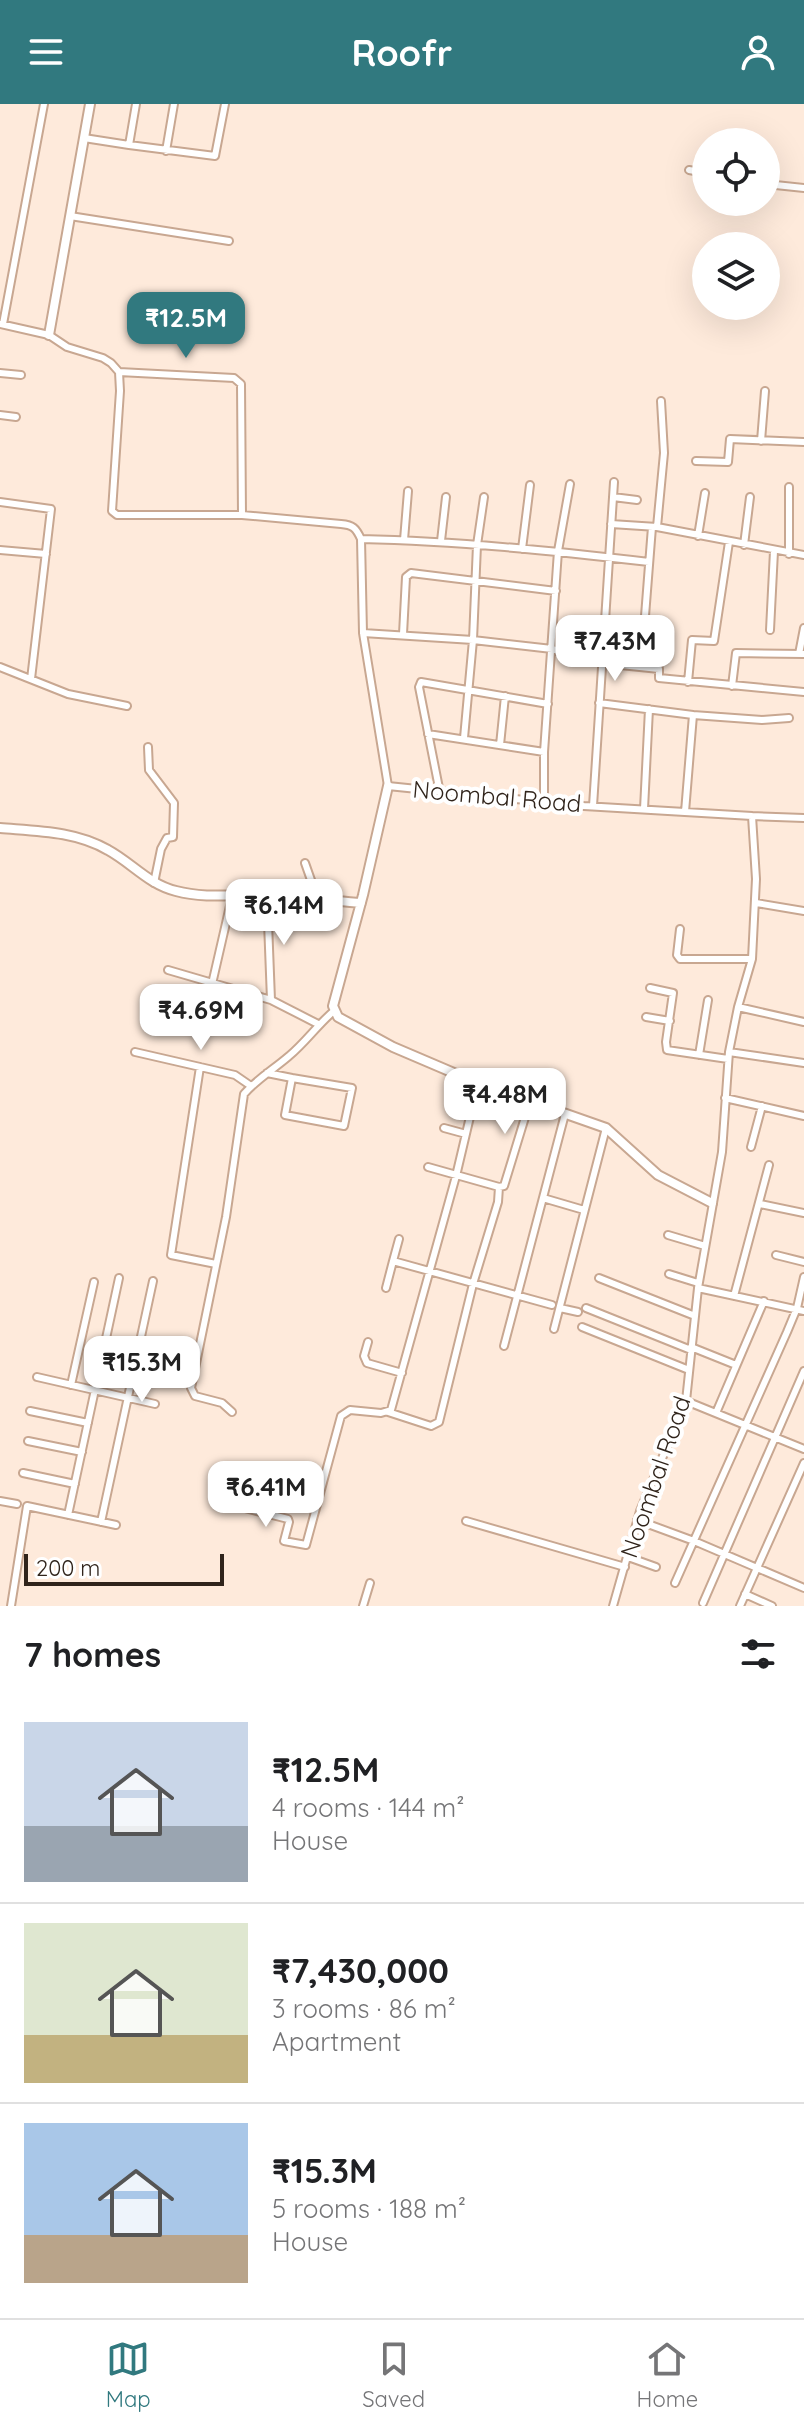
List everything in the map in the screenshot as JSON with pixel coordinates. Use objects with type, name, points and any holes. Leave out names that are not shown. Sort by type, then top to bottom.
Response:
[{"type":"street","points":[[44,104],[2,324],[49,335],[67,347],[103,358],[119,372],[112,511],[117,515],[242,515],[352,525],[361,539],[441,541],[649,562]]},
{"type":"street","points":[[49,335],[90,104]]},
{"type":"street","points":[[129,145],[136,104]]},
{"type":"street","points":[[166,151],[174,104]]},
{"type":"street","points":[[84,138],[215,156],[225,104]]},
{"type":"street","points":[[780,185],[804,188]]},
{"type":"street","points":[[70,216],[229,241]]},
{"type":"street","points":[[119,372],[234,378],[241,384],[242,515]]},
{"type":"street","points":[[0,373],[21,375]]},
{"type":"street","points":[[761,441],[765,391]]},
{"type":"street","points":[[641,667],[649,562],[664,453],[661,401]]},
{"type":"street","points":[[0,415],[16,417]]},
{"type":"street","points":[[696,461],[728,462],[730,439],[804,442]]},
{"type":"street","points":[[593,806],[614,482]]},
{"type":"street","points":[[544,802],[544,752],[558,551],[570,484]]},
{"type":"street","points":[[522,549],[530,485]]},
{"type":"street","points":[[789,487],[789,554]]},
{"type":"street","points":[[404,540],[408,491]]},
{"type":"street","points":[[698,536],[705,493]]},
{"type":"street","points":[[441,541],[446,497]]},
{"type":"street","points":[[464,738],[477,545],[484,497]]},
{"type":"street","points":[[613,497],[637,500]]},
{"type":"street","points":[[744,545],[750,497]]},
{"type":"street","points":[[0,502],[51,509],[31,679]]},
{"type":"street","points":[[611,524],[654,527],[804,555]]},
{"type":"street","name":"Noombal Road","points":[[361,539],[363,633],[388,786],[544,802],[752,816],[756,903],[752,959],[738,1007],[729,1055],[722,1152],[698,1285],[686,1401],[637,1520],[613,1606]]},
{"type":"street","points":[[688,682],[692,640],[714,641],[729,542]]},
{"type":"street","points":[[0,558],[0,550],[46,554]]},
{"type":"street","points":[[770,630],[774,551]]},
{"type":"street","points":[[403,634],[404,589],[406,577],[411,573],[556,591]]},
{"type":"street","points":[[732,686],[736,653],[802,654],[804,628]]},
{"type":"street","points":[[363,633],[552,649],[601,663],[659,669],[659,678],[804,692]]},
{"type":"street","points":[[0,667],[68,694],[127,706]]},
{"type":"street","points":[[440,793],[419,687],[421,682],[548,704]]},
{"type":"street","points":[[500,745],[505,696]]},
{"type":"street","points":[[599,703],[693,715],[762,720],[789,718]]},
{"type":"street","points":[[644,809],[649,709]]},
{"type":"street","points":[[685,812],[693,715]]},
{"type":"street","points":[[428,734],[544,752]]},
{"type":"street","points":[[148,747],[149,770],[174,803],[173,837],[167,838],[161,849],[154,883]]},
{"type":"street","points":[[388,786],[333,1006],[338,1017],[393,1047],[478,1083],[606,1128],[658,1175],[712,1203]]},
{"type":"street","points":[[752,816],[804,818]]},
{"type":"street","points":[[0,828],[81,838],[109,850],[154,883],[178,892],[361,903]]},
{"type":"street","points":[[305,863],[318,900]]},
{"type":"street","points":[[267,896],[271,1000]]},
{"type":"street","points":[[212,984],[232,897]]},
{"type":"street","points":[[756,903],[804,911]]},
{"type":"street","points":[[680,929],[677,955],[680,959],[752,959]]},
{"type":"street","points":[[168,970],[271,1000],[318,1024]]},
{"type":"street","points":[[650,988],[673,993],[667,1050],[804,1063]]},
{"type":"street","points":[[699,1055],[708,1000]]},
{"type":"street","points":[[738,1007],[804,1022]]},
{"type":"street","points":[[232,1412],[222,1403],[195,1396],[191,1388],[226,1217],[244,1094],[292,1054],[335,1010]]},
{"type":"street","points":[[646,1017],[670,1021]]},
{"type":"street","points":[[135,1052],[239,1076],[251,1086]]},
{"type":"street","points":[[200,1067],[171,1255],[216,1264]]},
{"type":"street","points":[[267,1073],[352,1088],[344,1126],[285,1115]]},
{"type":"street","points":[[284,1125],[292,1078]]},
{"type":"street","points":[[388,1412],[393,1404],[430,1272],[478,1083]]},
{"type":"street","points":[[725,1098],[804,1116]]},
{"type":"street","points":[[428,1167],[504,1186],[530,1101]]},
{"type":"street","points":[[751,1147],[762,1106]]},
{"type":"street","points":[[504,1346],[565,1114]]},
{"type":"street","points":[[444,1128],[466,1134]]},
{"type":"street","points":[[554,1329],[556,1306],[606,1128]]},
{"type":"street","points":[[734,1296],[769,1165]]},
{"type":"street","points":[[229,1504],[288,1519],[284,1541],[306,1545],[341,1416],[350,1410],[388,1412],[431,1426],[439,1422],[499,1187]]},
{"type":"street","points":[[543,1198],[584,1210]]},
{"type":"street","points":[[760,1204],[804,1213]]},
{"type":"street","points":[[668,1235],[705,1246]]},
{"type":"street","points":[[386,1288],[399,1239]]},
{"type":"street","points":[[776,1255],[804,1262]]},
{"type":"street","points":[[393,1261],[578,1312]]},
{"type":"street","points":[[669,1274],[734,1296],[800,1310]]},
{"type":"street","points":[[675,1583],[800,1310],[804,1277]]},
{"type":"street","points":[[68,1515],[119,1278]]},
{"type":"street","points":[[599,1278],[695,1316]]},
{"type":"street","points":[[101,1522],[153,1281]]},
{"type":"street","points":[[71,1385],[94,1282]]},
{"type":"street","points":[[716,1413],[764,1301]]},
{"type":"street","points":[[586,1308],[736,1365]]},
{"type":"street","points":[[582,1327],[689,1370]]},
{"type":"street","points":[[368,1342],[364,1356],[367,1363],[402,1373]]},
{"type":"street","points":[[703,1603],[804,1371]]},
{"type":"street","points":[[37,1377],[155,1404]]},
{"type":"street","points":[[686,1401],[804,1449]]},
{"type":"street","points":[[30,1411],[88,1423]]},
{"type":"street","points":[[28,1441],[82,1452]]},
{"type":"street","points":[[740,1606],[804,1463]]},
{"type":"street","points":[[23,1473],[75,1484]]},
{"type":"street","points":[[0,1501],[17,1504]]},
{"type":"street","points":[[11,1606],[27,1506],[116,1525]]},
{"type":"street","points":[[637,1520],[804,1588]]},
{"type":"street","points":[[466,1521],[625,1567]]},
{"type":"street","points":[[628,1557],[656,1567]]},
{"type":"street","points":[[363,1606],[370,1583]]},
{"type":"street","points":[[745,1594],[772,1606]]}]
